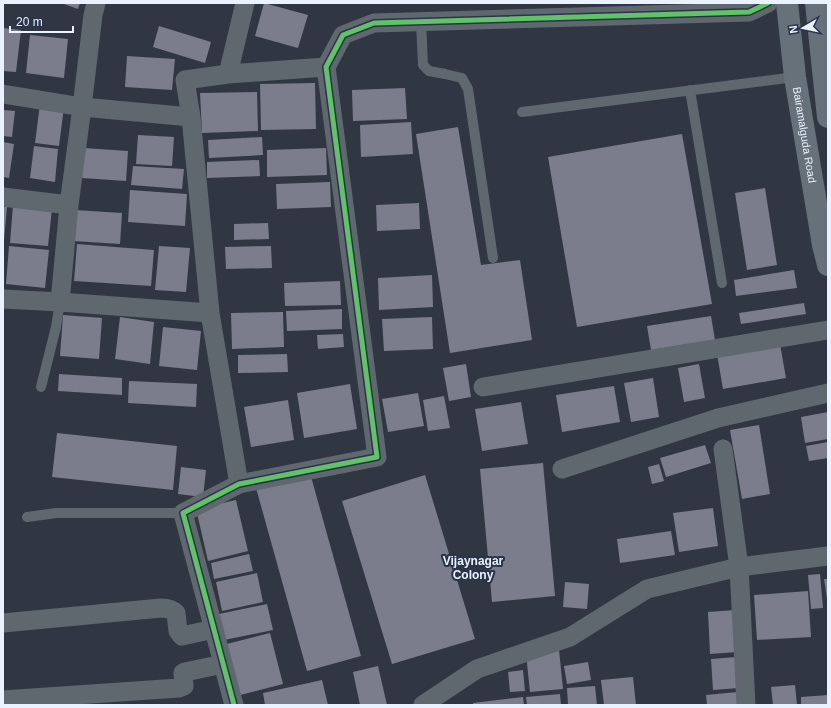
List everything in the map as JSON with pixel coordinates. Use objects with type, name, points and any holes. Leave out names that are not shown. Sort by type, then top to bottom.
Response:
[{"type":"main road","name":"Bairamalguda Road","points":[[787,3],[795,77],[823,245],[828,265]]},
{"type":"main road","points":[[816,3],[828,117]]},
{"type":"street","points":[[60,302],[69,205],[93,15],[96,3]]},
{"type":"street","points":[[228,74],[245,3]]},
{"type":"street","points":[[234,705],[183,513],[239,484],[377,457],[326,67],[343,35],[374,23],[749,12],[768,3]]},
{"type":"street","points":[[239,484],[210,313],[191,118],[185,80],[228,74],[326,67]]},
{"type":"street","points":[[3,94],[82,107],[191,118]]},
{"type":"street","points":[[3,197],[69,205]]},
{"type":"street","points":[[3,299],[210,313]]},
{"type":"street","points":[[483,387],[828,330]]},
{"type":"street","points":[[562,469],[718,418],[828,393]]},
{"type":"street","points":[[723,449],[739,567],[746,705]]},
{"type":"street","points":[[423,705],[477,669],[570,637],[647,589],[739,567],[828,556]]},
{"type":"street","points":[[3,623],[167,608],[176,614],[178,631],[182,636],[214,629]]},
{"type":"street","points":[[3,700],[179,688],[184,686],[183,674],[185,672],[223,664]]},
{"type":"lane","points":[[421,22],[423,65],[429,71],[462,78],[468,89],[493,258]]},
{"type":"lane","points":[[522,112],[795,77]]},
{"type":"lane","points":[[690,90],[722,283]]},
{"type":"lane","points":[[41,387],[56,327],[60,302]]},
{"type":"lane","points":[[27,516],[56,513],[183,513]]},
{"type":"building","points":[[61,3],[80,3],[78,9]]},
{"type":"building","points":[[264,3],[308,15],[298,48],[255,36]]},
{"type":"building","points":[[159,26],[211,42],[205,63],[153,47]]},
{"type":"building","points":[[3,28],[21,30],[16,72],[3,71]]},
{"type":"building","points":[[30,35],[68,39],[64,78],[26,73]]},
{"type":"building","points":[[127,56],[175,59],[172,90],[125,87]]},
{"type":"building","points":[[315,83],[316,129],[261,130],[260,84]]},
{"type":"building","points":[[405,88],[407,119],[353,121],[352,90]]},
{"type":"building","points":[[257,92],[258,131],[202,133],[200,93]]},
{"type":"building","points":[[40,104],[64,107],[59,146],[35,143]]},
{"type":"building","points":[[3,110],[15,111],[12,137],[3,136]]},
{"type":"building","points":[[411,122],[413,154],[361,157],[360,125]]},
{"type":"building","points":[[458,127],[481,265],[520,260],[532,340],[450,353],[416,134]]},
{"type":"building","points":[[682,134],[712,304],[577,327],[548,157]]},
{"type":"building","points":[[138,135],[174,137],[172,166],[136,164]]},
{"type":"building","points":[[262,137],[263,155],[209,158],[208,140]]},
{"type":"building","points":[[3,142],[14,144],[9,178],[3,177]]},
{"type":"building","points":[[34,146],[58,149],[55,182],[30,178]]},
{"type":"building","points":[[84,148],[128,151],[126,181],[82,178]]},
{"type":"building","points":[[326,148],[327,175],[267,177],[267,150]]},
{"type":"building","points":[[259,160],[260,176],[207,178],[207,162]]},
{"type":"building","points":[[133,166],[184,169],[182,189],[131,185]]},
{"type":"building","points":[[330,182],[331,207],[277,209],[276,184]]},
{"type":"building","points":[[765,188],[777,265],[747,270],[735,193]]},
{"type":"building","points":[[130,190],[187,194],[185,226],[128,222]]},
{"type":"building","points":[[419,203],[420,229],[377,231],[376,205]]},
{"type":"building","points":[[13,205],[52,209],[48,246],[10,243]]},
{"type":"building","points":[[3,207],[7,207],[4,240],[3,239]]},
{"type":"building","points":[[75,210],[122,213],[120,244],[73,241]]},
{"type":"building","points":[[268,223],[269,239],[234,240],[234,224]]},
{"type":"building","points":[[77,244],[154,250],[151,286],[74,281]]},
{"type":"building","points":[[9,246],[49,250],[45,288],[6,284]]},
{"type":"building","points":[[159,246],[190,248],[186,292],[155,290]]},
{"type":"building","points":[[271,246],[272,268],[226,269],[225,247]]},
{"type":"building","points":[[794,270],[797,288],[736,296],[734,280]]},
{"type":"building","points":[[432,275],[433,307],[379,310],[378,278]]},
{"type":"building","points":[[340,281],[341,305],[285,306],[284,283]]},
{"type":"building","points":[[804,303],[806,314],[741,324],[739,313]]},
{"type":"building","points":[[342,309],[342,329],[287,331],[286,311]]},
{"type":"building","points":[[283,312],[284,347],[232,349],[231,313]]},
{"type":"building","points":[[63,315],[102,318],[99,359],[60,356]]},
{"type":"building","points":[[711,316],[715,340],[651,350],[647,326]]},
{"type":"building","points":[[120,317],[154,322],[150,364],[115,359]]},
{"type":"building","points":[[432,317],[433,349],[384,351],[382,319]]},
{"type":"building","points":[[163,327],[201,331],[197,370],[159,366]]},
{"type":"building","points":[[343,334],[344,347],[318,349],[317,335]]},
{"type":"building","points":[[780,344],[786,378],[723,389],[717,354]]},
{"type":"building","points":[[287,354],[288,372],[238,373],[238,355]]},
{"type":"building","points":[[466,364],[471,397],[449,401],[443,368]]},
{"type":"building","points":[[699,364],[705,398],[684,402],[678,368]]},
{"type":"building","points":[[59,374],[122,378],[122,395],[58,391]]},
{"type":"building","points":[[653,378],[659,417],[631,422],[624,383]]},
{"type":"building","points":[[129,381],[197,384],[196,407],[128,403]]},
{"type":"building","points":[[350,384],[357,429],[304,438],[297,393]]},
{"type":"building","points":[[614,386],[620,422],[562,432],[556,395]]},
{"type":"building","points":[[418,393],[424,426],[388,432],[382,399]]},
{"type":"building","points":[[444,396],[450,428],[428,431],[423,400]]},
{"type":"building","points":[[288,400],[294,440],[251,447],[244,407]]},
{"type":"building","points":[[521,402],[528,444],[482,451],[475,409]]},
{"type":"building","points":[[828,412],[828,439],[805,443],[801,417]]},
{"type":"building","points":[[759,425],[770,494],[742,499],[730,430]]},
{"type":"building","points":[[57,433],[177,446],[173,490],[52,477]]},
{"type":"building","points":[[828,442],[828,458],[809,461],[806,446]]},
{"type":"building","points":[[705,445],[711,463],[666,477],[660,458]]},
{"type":"building","points":[[543,463],[555,596],[492,602],[480,469]]},
{"type":"building","points":[[659,464],[664,481],[652,484],[648,467]]},
{"type":"building","points":[[181,467],[206,470],[203,497],[178,494]]},
{"type":"building","points":[[310,473],[361,656],[307,671],[256,488]]},
{"type":"building","points":[[425,475],[475,639],[392,664],[342,501]]},
{"type":"building","points":[[236,500],[248,551],[208,561],[196,509]]},
{"type":"building","points":[[713,508],[718,546],[679,552],[673,513]]},
{"type":"building","points":[[671,531],[675,555],[620,563],[617,539]]},
{"type":"building","points":[[249,554],[253,571],[214,579],[211,563]]},
{"type":"building","points":[[257,573],[263,602],[222,611],[216,582]]},
{"type":"building","points":[[820,574],[823,608],[811,609],[808,575]]},
{"type":"building","points":[[824,579],[828,579],[828,599],[827,599]]},
{"type":"building","points":[[565,582],[589,584],[587,609],[563,607]]},
{"type":"building","points":[[808,591],[811,637],[757,640],[754,595]]},
{"type":"building","points":[[267,604],[273,630],[224,640],[219,614]]},
{"type":"building","points":[[735,610],[737,652],[710,654],[708,612]]},
{"type":"building","points":[[270,633],[283,684],[240,695],[227,644]]},
{"type":"building","points":[[559,650],[563,689],[530,692],[526,654]]},
{"type":"building","points":[[737,657],[739,688],[713,690],[711,659]]},
{"type":"building","points":[[588,662],[591,680],[567,684],[564,666]]},
{"type":"building","points":[[378,666],[387,705],[360,705],[353,672]]},
{"type":"building","points":[[523,670],[525,691],[510,692],[508,672]]},
{"type":"building","points":[[633,677],[636,705],[604,705],[601,680]]},
{"type":"building","points":[[322,680],[328,705],[265,705],[263,693]]},
{"type":"building","points":[[795,685],[797,705],[773,705],[771,687]]},
{"type":"building","points":[[595,686],[597,705],[568,705],[567,688]]},
{"type":"building","points":[[738,692],[740,705],[707,705],[706,695]]},
{"type":"building","points":[[560,694],[561,705],[527,705],[526,697]]},
{"type":"building","points":[[828,695],[828,705],[801,705],[801,697]]},
{"type":"building","points":[[523,697],[524,705],[473,705],[473,703]]},
{"type":"cycle path","points":[[234,705],[183,513],[239,484],[377,457],[326,67],[343,35],[374,23],[749,12],[768,3]]},
{"type":"district","name":"Vijaynagar Colony","points":[[473,568]]}]
